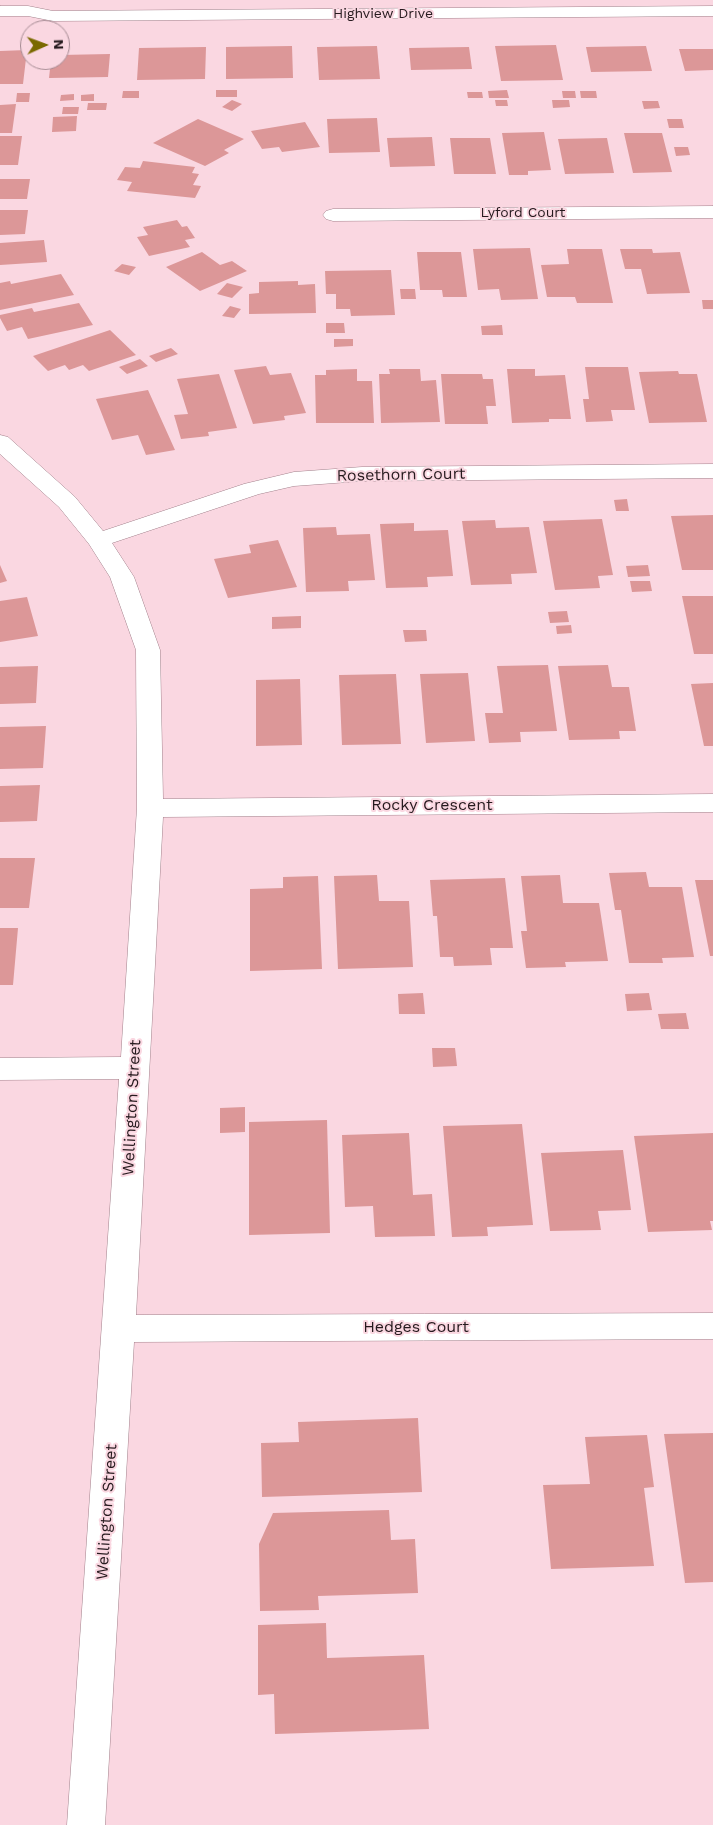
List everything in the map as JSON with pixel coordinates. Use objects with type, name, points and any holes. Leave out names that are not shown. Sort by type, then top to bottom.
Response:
[{"type":"street","name":"Highview Drive","points":[[0,11],[28,11],[53,16],[713,11]]},
{"type":"street","name":"Highview Drive","points":[[0,26],[26,24],[53,16]]},
{"type":"street","name":"Lyford Court","points":[[333,215],[713,212]]},
{"type":"street","name":"Wellington Street","points":[[0,442],[67,502],[98,540],[122,577],[148,650],[150,808],[119,1329],[86,1825]]},
{"type":"street","name":"Rosethorn Court","points":[[98,540],[252,489],[294,479],[362,474],[713,471]]},
{"type":"street","name":"Rocky Crescent","points":[[150,808],[713,803]]},
{"type":"street","points":[[0,1070],[134,1068]]},
{"type":"street","name":"Hedges Court","points":[[119,1329],[713,1326]]},
{"type":"building","points":[[556,45],[563,80],[501,81],[495,46]]},
{"type":"building","points":[[292,46],[293,78],[226,79],[226,47]]},
{"type":"building","points":[[377,46],[380,79],[319,80],[317,47]]},
{"type":"building","points":[[646,46],[652,71],[591,72],[586,47]]},
{"type":"building","points":[[206,47],[205,79],[137,80],[139,48]]},
{"type":"building","points":[[469,47],[472,69],[411,70],[409,48]]},
{"type":"building","points":[[679,49],[713,49],[713,70],[685,71]]},
{"type":"building","points":[[20,50],[20,70],[25,70],[23,84],[0,84],[0,51]]},
{"type":"building","points":[[110,54],[108,77],[49,78],[50,70],[70,70],[70,55]]},
{"type":"building","points":[[216,90],[237,90],[237,97],[216,97]]},
{"type":"building","points":[[507,90],[509,98],[489,98],[488,91]]},
{"type":"building","points":[[123,91],[139,91],[139,98],[122,98]]},
{"type":"building","points":[[562,91],[575,91],[576,98],[563,98]]},
{"type":"building","points":[[580,91],[596,91],[597,98],[581,98]]},
{"type":"building","points":[[467,92],[482,92],[483,98],[468,98]]},
{"type":"building","points":[[17,93],[30,93],[29,102],[16,102]]},
{"type":"building","points":[[74,94],[74,100],[60,101],[61,95]]},
{"type":"building","points":[[94,94],[94,101],[81,101],[81,95]]},
{"type":"building","points":[[232,100],[242,104],[232,111],[222,107]]},
{"type":"building","points":[[495,100],[507,100],[508,106],[496,106]]},
{"type":"building","points":[[552,100],[569,100],[570,107],[553,108]]},
{"type":"building","points":[[642,101],[658,101],[660,108],[644,109]]},
{"type":"building","points":[[88,103],[107,103],[106,110],[87,110]]},
{"type":"building","points":[[16,104],[12,133],[0,133],[0,105]]},
{"type":"building","points":[[63,107],[79,107],[78,114],[62,114]]},
{"type":"building","points":[[77,116],[76,131],[52,132],[53,117]]},
{"type":"building","points":[[377,118],[380,152],[329,153],[327,119]]},
{"type":"building","points":[[198,119],[244,139],[224,150],[229,153],[205,166],[153,143]]},
{"type":"building","points":[[667,119],[682,119],[684,128],[669,128]]},
{"type":"building","points":[[305,122],[320,147],[282,152],[279,147],[262,149],[251,131]]},
{"type":"building","points":[[544,132],[551,170],[528,171],[528,175],[509,175],[502,133]]},
{"type":"building","points":[[624,133],[662,133],[672,172],[633,173]]},
{"type":"building","points":[[0,136],[22,136],[18,165],[0,165]]},
{"type":"building","points":[[432,137],[435,166],[390,167],[387,138]]},
{"type":"building","points":[[450,138],[490,138],[496,174],[454,174]]},
{"type":"building","points":[[607,138],[614,173],[565,174],[558,139]]},
{"type":"building","points":[[674,147],[688,147],[690,155],[676,156]]},
{"type":"building","points":[[143,161],[195,167],[192,173],[199,174],[193,185],[201,186],[195,198],[127,191],[132,182],[117,180],[125,167],[140,168]]},
{"type":"building","points":[[0,179],[30,179],[27,199],[0,199]]},
{"type":"building","points":[[0,210],[28,210],[25,234],[0,235]]},
{"type":"building","points":[[177,220],[182,227],[187,226],[195,238],[185,240],[190,247],[149,256],[137,237],[148,235],[143,227]]},
{"type":"building","points":[[44,240],[47,262],[0,265],[0,243]]},
{"type":"building","points":[[530,248],[538,299],[501,300],[499,289],[478,290],[473,249]]},
{"type":"building","points":[[567,249],[602,249],[613,303],[577,303],[575,297],[547,297],[541,265],[569,264]]},
{"type":"building","points":[[620,249],[652,249],[653,253],[680,252],[690,293],[647,294],[641,269],[625,269]]},
{"type":"building","points":[[202,252],[220,265],[232,261],[247,271],[200,291],[166,267]]},
{"type":"building","points":[[417,252],[461,252],[467,297],[443,297],[442,290],[420,290]]},
{"type":"building","points":[[122,264],[136,267],[129,275],[114,271]]},
{"type":"building","points":[[391,270],[395,315],[351,316],[350,309],[336,309],[336,294],[326,294],[325,271]]},
{"type":"building","points":[[61,274],[74,295],[0,310],[0,283],[10,281],[11,284]]},
{"type":"building","points":[[298,281],[298,285],[315,284],[316,313],[249,314],[249,294],[259,293],[259,282]]},
{"type":"building","points":[[227,283],[243,287],[232,298],[217,294]]},
{"type":"building","points":[[400,289],[415,289],[416,299],[401,299]]},
{"type":"building","points":[[702,300],[713,300],[713,309],[703,309]]},
{"type":"building","points":[[79,303],[93,325],[28,339],[22,327],[7,331],[0,318],[0,315],[32,308],[34,312]]},
{"type":"building","points":[[230,306],[241,309],[234,318],[222,316]]},
{"type":"building","points":[[326,323],[344,323],[345,333],[326,333]]},
{"type":"building","points":[[502,325],[503,335],[482,335],[481,326]]},
{"type":"building","points":[[110,330],[136,355],[89,371],[83,365],[69,370],[65,365],[48,371],[33,356]]},
{"type":"building","points":[[334,339],[353,339],[353,346],[334,347]]},
{"type":"building","points":[[171,348],[178,354],[156,362],[149,356]]},
{"type":"building","points":[[140,359],[148,366],[127,374],[119,367]]},
{"type":"building","points":[[266,366],[270,375],[291,373],[306,413],[284,416],[285,420],[253,424],[234,370]]},
{"type":"building","points":[[585,367],[628,367],[635,410],[611,410],[613,421],[586,422],[583,399],[589,399]]},
{"type":"building","points":[[357,369],[357,381],[372,381],[374,423],[316,423],[315,375],[326,375],[326,370]]},
{"type":"building","points":[[389,369],[420,369],[421,381],[436,380],[440,422],[381,423],[379,374],[390,374]]},
{"type":"building","points":[[507,369],[535,369],[535,376],[565,375],[571,419],[549,419],[549,422],[512,423]]},
{"type":"building","points":[[678,371],[679,374],[697,374],[707,422],[649,423],[639,372]]},
{"type":"building","points":[[219,374],[237,428],[208,432],[209,436],[181,439],[174,415],[188,414],[177,379]]},
{"type":"building","points":[[441,374],[482,374],[483,379],[493,379],[496,406],[486,406],[488,424],[445,424]]},
{"type":"building","points":[[148,390],[175,450],[146,455],[138,435],[112,440],[96,399]]},
{"type":"building","points":[[627,499],[629,511],[616,511],[614,500]]},
{"type":"building","points":[[713,515],[713,570],[682,570],[671,516]]},
{"type":"building","points":[[602,519],[613,575],[598,576],[600,588],[555,590],[543,521]]},
{"type":"building","points":[[495,520],[496,528],[529,527],[537,573],[511,574],[512,584],[471,585],[462,521]]},
{"type":"building","points":[[414,523],[414,531],[448,530],[453,576],[427,577],[428,587],[386,588],[380,524]]},
{"type":"building","points":[[336,527],[337,535],[370,534],[375,580],[348,581],[349,591],[306,592],[303,528]]},
{"type":"building","points":[[278,540],[297,587],[228,598],[214,559],[251,553],[249,545]]},
{"type":"building","points":[[0,565],[7,581],[0,583]]},
{"type":"building","points":[[648,565],[650,576],[628,577],[626,566]]},
{"type":"building","points":[[630,581],[650,581],[652,591],[632,592]]},
{"type":"building","points":[[682,596],[713,596],[713,654],[694,654]]},
{"type":"building","points":[[27,597],[38,636],[0,642],[0,601]]},
{"type":"building","points":[[567,611],[569,622],[550,623],[548,612]]},
{"type":"building","points":[[301,616],[301,628],[272,629],[272,617]]},
{"type":"building","points":[[571,625],[572,633],[557,634],[556,626]]},
{"type":"building","points":[[403,630],[426,630],[427,641],[405,642]]},
{"type":"building","points":[[548,665],[557,731],[520,732],[521,742],[489,743],[485,713],[503,713],[497,666]]},
{"type":"building","points":[[608,665],[612,687],[629,687],[636,731],[619,731],[620,739],[569,740],[558,666]]},
{"type":"building","points":[[38,666],[36,703],[0,704],[0,667]]},
{"type":"building","points":[[468,673],[475,741],[426,743],[420,674]]},
{"type":"building","points":[[396,674],[401,744],[342,745],[339,675]]},
{"type":"building","points":[[300,679],[302,745],[256,746],[256,680]]},
{"type":"building","points":[[713,683],[713,746],[704,746],[691,684]]},
{"type":"building","points":[[46,726],[43,768],[0,769],[0,727]]},
{"type":"building","points":[[40,785],[37,821],[0,822],[0,786]]},
{"type":"building","points":[[0,858],[35,858],[29,908],[0,908]]},
{"type":"building","points":[[646,872],[649,887],[682,887],[694,957],[662,958],[663,963],[629,963],[621,910],[615,910],[609,873]]},
{"type":"building","points":[[377,875],[379,901],[409,901],[413,967],[338,969],[334,876]]},
{"type":"building","points":[[560,875],[563,903],[599,903],[608,961],[565,962],[566,967],[526,968],[521,931],[527,931],[521,876]]},
{"type":"building","points":[[318,876],[322,969],[250,971],[250,889],[283,888],[283,877]]},
{"type":"building","points":[[505,878],[513,948],[490,948],[492,965],[454,966],[453,957],[440,957],[437,916],[433,916],[430,880]]},
{"type":"building","points":[[695,880],[713,880],[713,956],[710,956]]},
{"type":"building","points":[[0,928],[18,928],[13,985],[0,985]]},
{"type":"building","points":[[423,993],[425,1014],[399,1014],[398,994]]},
{"type":"building","points":[[649,993],[652,1010],[627,1011],[625,994]]},
{"type":"building","points":[[686,1013],[689,1029],[661,1029],[658,1014]]},
{"type":"building","points":[[432,1048],[455,1048],[457,1066],[433,1067]]},
{"type":"building","points":[[245,1107],[245,1132],[220,1133],[220,1108]]},
{"type":"building","points":[[327,1120],[330,1233],[249,1235],[249,1122]]},
{"type":"building","points":[[522,1124],[533,1225],[487,1227],[488,1236],[452,1237],[443,1126]]},
{"type":"building","points":[[409,1133],[413,1195],[432,1194],[435,1236],[375,1237],[373,1206],[345,1207],[342,1135]]},
{"type":"building","points":[[713,1133],[713,1221],[710,1221],[712,1230],[648,1232],[634,1136]]},
{"type":"building","points":[[623,1150],[631,1210],[598,1211],[601,1230],[550,1231],[541,1153]]},
{"type":"building","points":[[418,1418],[422,1492],[262,1497],[261,1443],[299,1442],[298,1422]]},
{"type":"building","points":[[713,1433],[713,1582],[685,1583],[664,1434]]},
{"type":"building","points":[[647,1435],[654,1487],[644,1488],[654,1566],[551,1569],[543,1485],[590,1484],[585,1437]]},
{"type":"building","points":[[389,1510],[391,1540],[415,1539],[418,1593],[318,1596],[319,1610],[260,1611],[259,1544],[273,1513]]},
{"type":"building","points":[[326,1623],[327,1658],[424,1655],[429,1729],[275,1734],[274,1694],[258,1695],[258,1625]]}]
